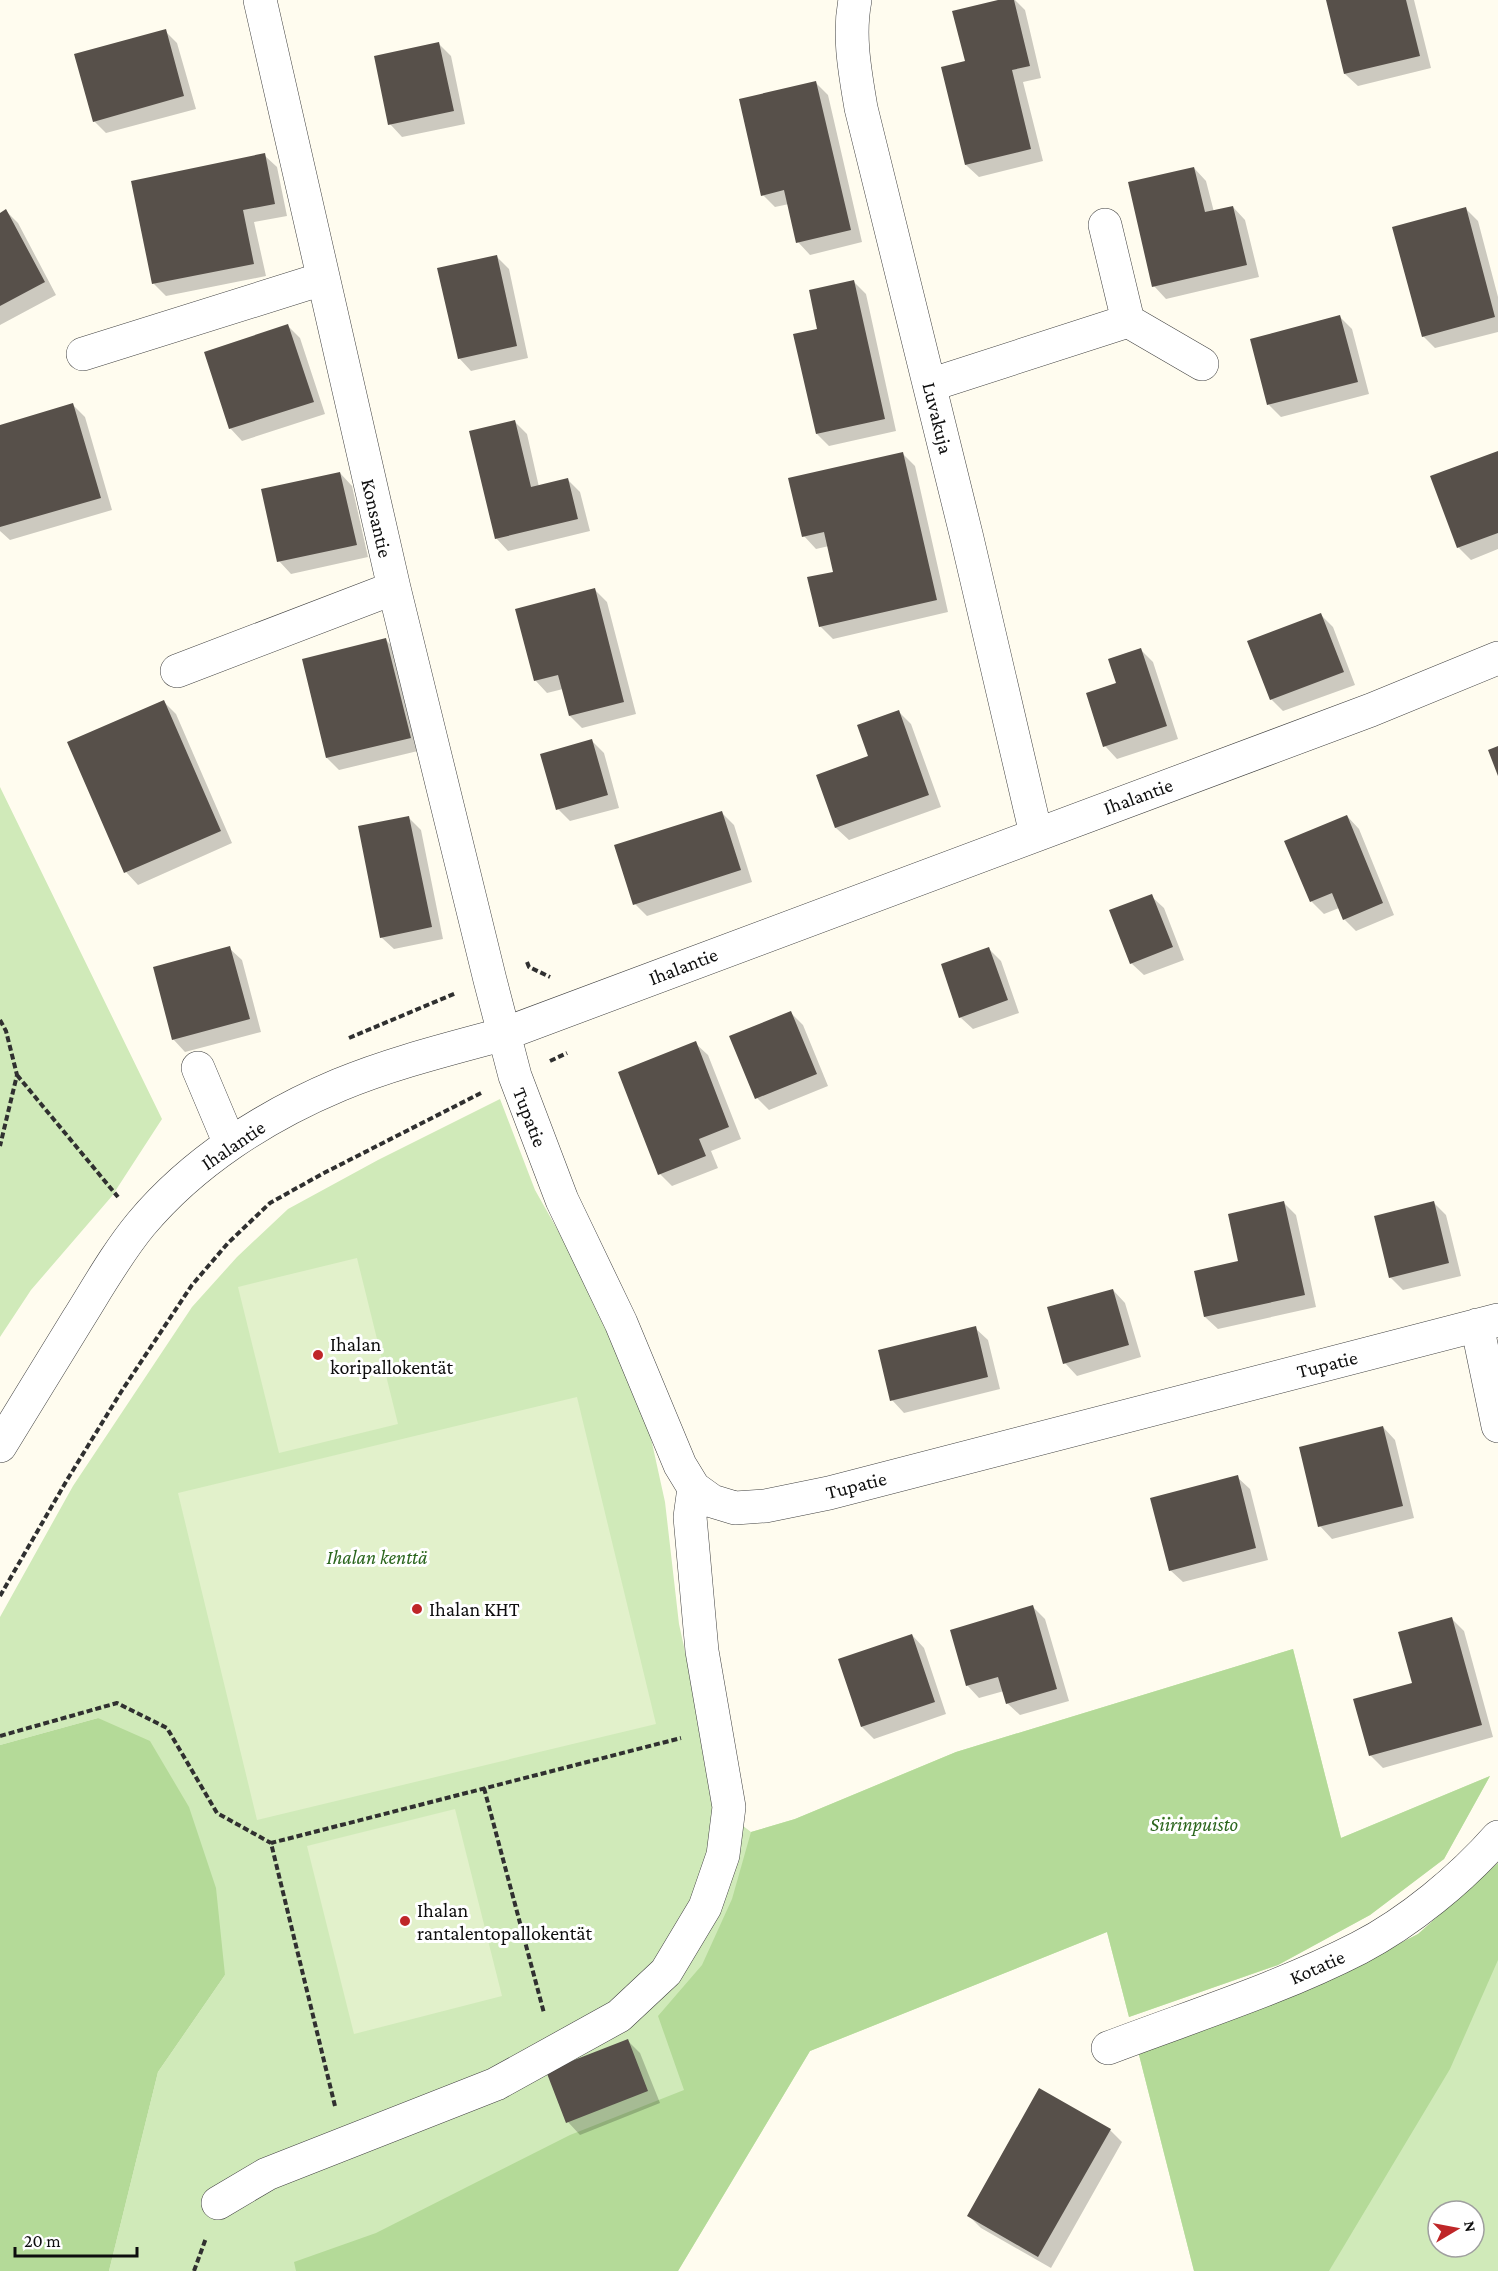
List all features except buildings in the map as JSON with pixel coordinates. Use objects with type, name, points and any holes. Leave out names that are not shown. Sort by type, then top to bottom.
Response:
[{"type":"street","name":"Konsantie","points":[[260,0],[394,588],[504,1034]]},
{"type":"street","name":"Luvakuja","points":[[855,0],[853,60],[861,108],[930,385],[1036,834]]},
{"type":"street","points":[[1105,225],[1128,321],[1202,364]]},
{"type":"street","points":[[83,354],[322,279]]},
{"type":"street","points":[[930,385],[1128,321]]},
{"type":"street","points":[[177,671],[394,588]]},
{"type":"street","name":"Ihalantie","points":[[0,1446],[105,1274],[141,1225],[183,1180],[230,1144],[281,1113],[340,1085],[419,1058],[504,1034],[1371,710],[1498,658]]},
{"type":"street","name":"Tupatie","points":[[504,1034],[515,1076],[562,1200],[621,1323],[680,1465],[694,1488],[712,1501],[735,1508],[765,1506],[829,1493],[1488,1323]]},
{"type":"street","points":[[198,1068],[230,1144]]},
{"type":"street","points":[[1488,1323],[1498,1425]]},
{"type":"street","points":[[218,2203],[267,2174],[496,2084],[619,2016],[666,1972],[705,1907],[723,1855],[729,1807],[702,1651],[690,1517],[694,1488]]},
{"type":"street","name":"Kotatie","points":[[1108,2048],[1295,1978],[1361,1947],[1423,1907],[1477,1861],[1498,1837]]},
{"type":"path","points":[[0,1020],[6,1031],[17,1075],[124,1204]]},
{"type":"path","points":[[0,1146],[17,1075]]},
{"type":"path","points":[[0,1596],[67,1480],[128,1382],[192,1286],[228,1244],[270,1203],[490,1088]]},
{"type":"path","points":[[0,1736],[117,1703],[167,1728],[218,1813],[271,1842],[716,1729]]},
{"type":"path","points":[[484,1788],[554,2051]]},
{"type":"path","points":[[271,1842],[344,2144]]},
{"type":"green space","points":[[0,787],[162,1119],[112,1196],[31,1290],[0,1337]]},
{"type":"green space","name":"Ihalan kenttä","points":[[500,1099],[535,1190],[582,1273],[645,1411],[665,1502],[679,1624],[703,1734],[713,1803],[751,1832],[795,1819],[956,1752],[1293,1649],[1341,1838],[1490,1776],[1444,1859],[1370,1915],[1278,1965],[1129,2017],[1107,1932],[810,2051],[678,2271],[109,2271],[158,2072],[225,1975],[98,1718],[0,1745],[0,1617],[73,1486],[192,1307],[237,1257],[288,1209],[378,1160]]},
{"type":"green space","name":"Ihalan koripallokentät","points":[[357,1258],[398,1424],[279,1453],[238,1287]]},
{"type":"green space","name":"Ihalan KHT","points":[[577,1397],[656,1724],[257,1820],[178,1493]]},
{"type":"green space","name":"Siirinpuisto","points":[[1293,1649],[1341,1838],[1490,1776],[1444,1859],[1370,1915],[1278,1965],[1129,2017],[1107,1932],[810,2051],[678,2271],[296,2271],[294,2262],[376,2233],[570,2135],[684,2090],[658,2016],[702,1965],[732,1899],[751,1832],[795,1819],[956,1752]]},
{"type":"green space","points":[[98,1718],[150,1741],[189,1807],[216,1888],[225,1975],[158,2072],[109,2271],[0,2271],[0,1745]]},
{"type":"green space","name":"Ihalan rantalentopallokentät","points":[[455,1809],[502,1996],[354,2034],[307,1846]]},
{"type":"green space","points":[[1498,1863],[1498,2271],[1194,2271],[1138,2051],[1316,1987],[1418,1934]]},
{"type":"green space","points":[[1498,1863],[1498,1960],[1450,2069],[1329,2271],[1194,2271],[1138,2051],[1316,1987],[1418,1934]]},
{"type":"place","name":"Ihalan koripallokentät","points":[[318,1355]]},
{"type":"place","name":"Ihalan KHT","points":[[417,1609]]},
{"type":"place","name":"Ihalan rantalentopallokentät","points":[[405,1921]]}]
